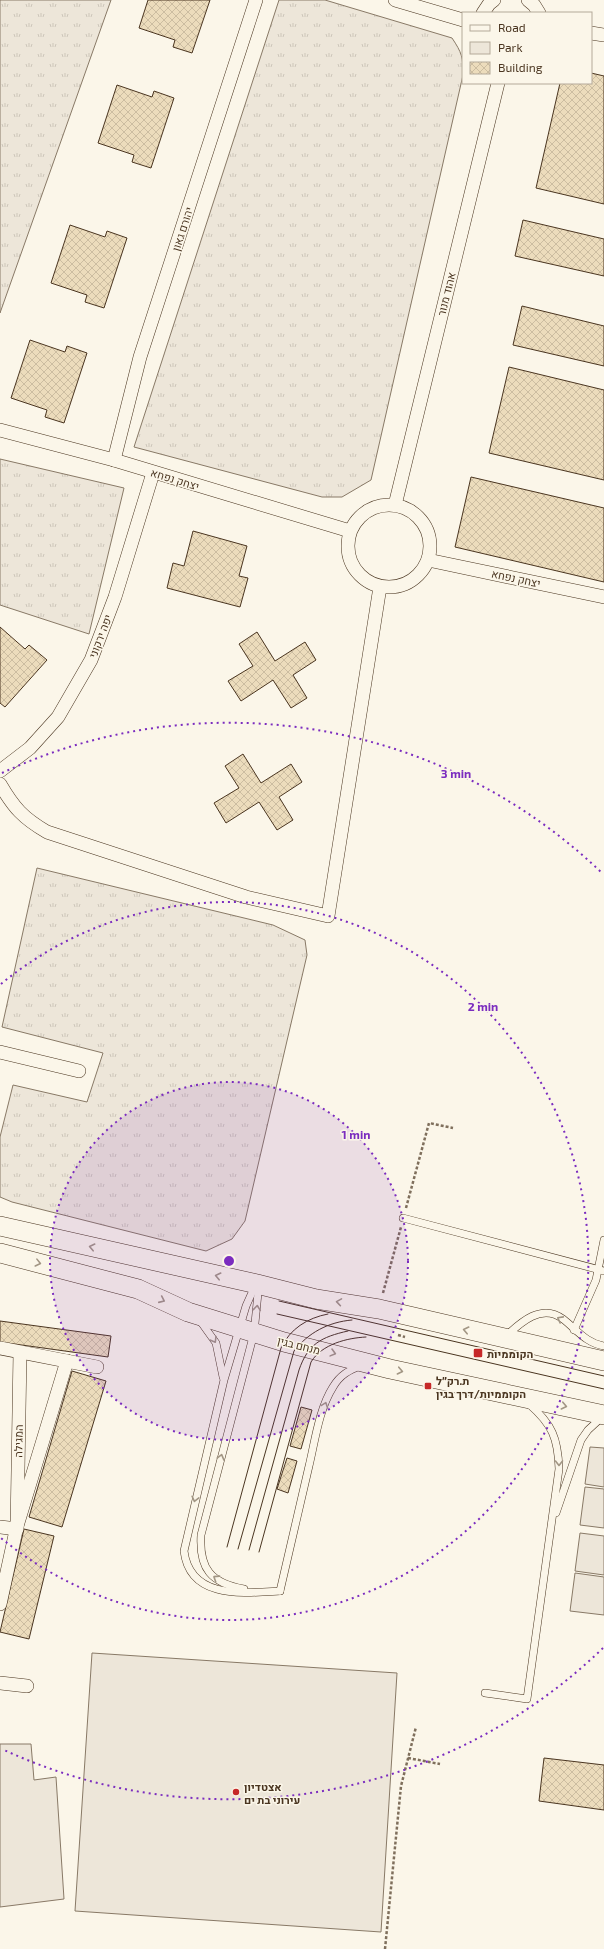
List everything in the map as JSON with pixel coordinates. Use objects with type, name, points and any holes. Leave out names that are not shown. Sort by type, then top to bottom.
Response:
[{"type":"street","name":"יהורם גאון","points":[[114,460],[140,357],[256,0]]},
{"type":"street","points":[[395,0],[462,20]]},
{"type":"street","points":[[484,12],[494,0]]},
{"type":"street","points":[[528,0],[534,5],[538,12]]},
{"type":"street","points":[[592,33],[604,36]]},
{"type":"street","name":"אהוד מנור","points":[[395,505],[498,84]]},
{"type":"street","name":"יצחק נפחא","points":[[0,430],[114,460],[153,473],[350,531]]},
{"type":"street","name":"יפה ירקוני","points":[[0,771],[30,748],[58,717],[91,660],[115,597],[153,473]]},
{"type":"street","points":[[384,505],[395,505],[408,510],[420,519],[428,531],[430,545],[428,560],[419,575],[408,583],[394,588],[380,587],[367,582],[356,572],[349,559],[347,545],[350,531],[359,517],[370,508],[384,505]]},
{"type":"street","name":"יצחק נפחא","points":[[428,560],[604,598]]},
{"type":"street","points":[[0,784],[10,801],[26,820],[47,832],[246,897],[328,916],[380,587]]},
{"type":"street","points":[[0,1052],[79,1071]]},
{"type":"street","points":[[0,1226],[316,1299],[379,1309],[604,1361]]},
{"type":"street","name":"מנחם בגין","points":[[0,1253],[138,1289],[188,1312],[247,1331],[369,1363],[604,1415]]},
{"type":"street","points":[[0,1348],[97,1367]]},
{"type":"street","name":"המגילה","points":[[17,1529],[20,1353]]},
{"type":"street","name":"המגילה","points":[[0,1604],[17,1529],[67,1361]]},
{"type":"street","points":[[0,1528],[17,1529]]},
{"type":"street","points":[[0,1683],[28,1686]]},
{"type":"lane","points":[[403,1218],[601,1271]]},
{"type":"lane","points":[[574,1330],[601,1271],[604,1240]]},
{"type":"lane","points":[[256,1284],[246,1306],[247,1331],[224,1380],[185,1542],[185,1559],[195,1577],[211,1589],[247,1593],[280,1591]]},
{"type":"lane","points":[[256,1284],[258,1293],[247,1331],[200,1535],[200,1548],[204,1566],[209,1574],[220,1582],[247,1589],[280,1591]]},
{"type":"lane","points":[[188,1312],[204,1324],[216,1343],[224,1380]]},
{"type":"lane","points":[[504,1339],[519,1324],[532,1315],[548,1314],[562,1318],[588,1341],[604,1346]]},
{"type":"lane","points":[[280,1591],[314,1443],[332,1387],[346,1372],[369,1363]]},
{"type":"lane","points":[[485,1693],[527,1699],[559,1469],[556,1440],[548,1424],[520,1396]]},
{"type":"lane","points":[[548,1540],[563,1490],[581,1440],[594,1424],[604,1415]]},
{"type":"path","points":[[383,1291],[429,1123],[453,1128]]},
{"type":"path","points":[[398,1335],[406,1337]]},
{"type":"path","points":[[385,1949],[401,1786],[416,1727]]},
{"type":"path","points":[[408,1758],[440,1764]]},
{"type":"green space","points":[[0,0],[111,0],[0,313]]},
{"type":"green space","points":[[279,0],[325,0],[452,38],[460,52],[462,59],[462,79],[371,480],[342,497],[322,497],[134,447]]},
{"type":"green space","points":[[0,459],[124,488],[89,634],[0,605]]},
{"type":"green space","points":[[37,868],[273,925],[305,940],[307,955],[245,1221],[232,1239],[206,1251],[12,1202],[0,1197],[0,1137],[13,1085],[87,1102],[103,1053],[2,1027]]},
{"type":"green space","points":[[590,1447],[604,1448],[604,1487],[585,1484]]},
{"type":"green space","points":[[585,1487],[604,1489],[604,1528],[580,1525]]},
{"type":"green space","points":[[580,1533],[604,1536],[604,1575],[575,1571]]},
{"type":"green space","points":[[575,1573],[604,1577],[604,1615],[570,1611]]},
{"type":"green space","name":"אצטדיון עירוני בת ים","points":[[92,1653],[397,1673],[381,1932],[75,1911]]},
{"type":"green space","points":[[0,1744],[31,1744],[34,1780],[56,1777],[64,1899],[0,1907]]},
{"type":"building","points":[[148,0],[210,0],[192,53],[173,47],[175,40],[139,28]]},
{"type":"building","points":[[592,73],[604,76],[604,204],[536,188],[560,84],[592,84]]},
{"type":"building","points":[[117,85],[152,97],[154,91],[174,98],[151,168],[132,162],[134,155],[98,143]]},
{"type":"building","points":[[523,220],[604,239],[604,276],[515,256]]},
{"type":"building","points":[[70,225],[105,237],[107,231],[127,238],[104,308],[85,302],[87,295],[51,283]]},
{"type":"building","points":[[522,306],[604,326],[604,366],[513,345]]},
{"type":"building","points":[[30,340],[65,352],[67,346],[87,353],[64,423],[45,417],[47,410],[11,398]]},
{"type":"building","points":[[509,367],[604,390],[604,480],[489,453]]},
{"type":"building","points":[[471,477],[604,508],[604,582],[455,547]]},
{"type":"building","points":[[193,531],[247,546],[239,576],[248,578],[240,607],[167,588],[173,563],[184,566]]},
{"type":"building","points":[[0,627],[25,649],[29,645],[47,660],[5,707],[0,703]]},
{"type":"building","points":[[257,632],[275,661],[305,642],[316,660],[293,675],[307,698],[291,708],[273,680],[241,701],[228,681],[253,666],[239,644]]},
{"type":"building","points":[[243,754],[261,783],[291,764],[302,782],[279,797],[293,820],[277,830],[259,802],[226,823],[214,803],[239,788],[225,766]]},
{"type":"building","points":[[0,1321],[111,1336],[108,1357],[0,1342]]},
{"type":"building","points":[[72,1371],[106,1381],[62,1527],[29,1517]]},
{"type":"building","points":[[301,1407],[312,1410],[301,1449],[290,1446]]},
{"type":"building","points":[[287,1458],[297,1461],[288,1493],[277,1489]]},
{"type":"building","points":[[24,1529],[54,1536],[29,1639],[0,1632]]},
{"type":"building","points":[[544,1758],[604,1765],[604,1810],[539,1801]]},
{"type":"tram line","points":[[279,1301],[604,1376]]},
{"type":"tram line","points":[[277,1314],[604,1389]]},
{"type":"tram line","points":[[227,1547],[281,1348],[289,1335],[300,1325],[313,1318],[328,1314]]},
{"type":"tram line","points":[[238,1549],[294,1351],[306,1339],[319,1330],[335,1323],[352,1320]]},
{"type":"tram line","points":[[249,1550],[299,1370],[303,1361],[311,1348],[317,1343],[330,1336],[348,1331]]},
{"type":"tram line","points":[[259,1552],[311,1362],[328,1346],[351,1339],[366,1337]]},
{"type":"place","name":"הקוממיות","points":[[478,1353]]},
{"type":"place","name":"ת.רק״ל הקוממיות/דרך בגין","points":[[428,1386]]},
{"type":"place","name":"אצטדיון עירוני בת ים","points":[[236,1792]]}]
